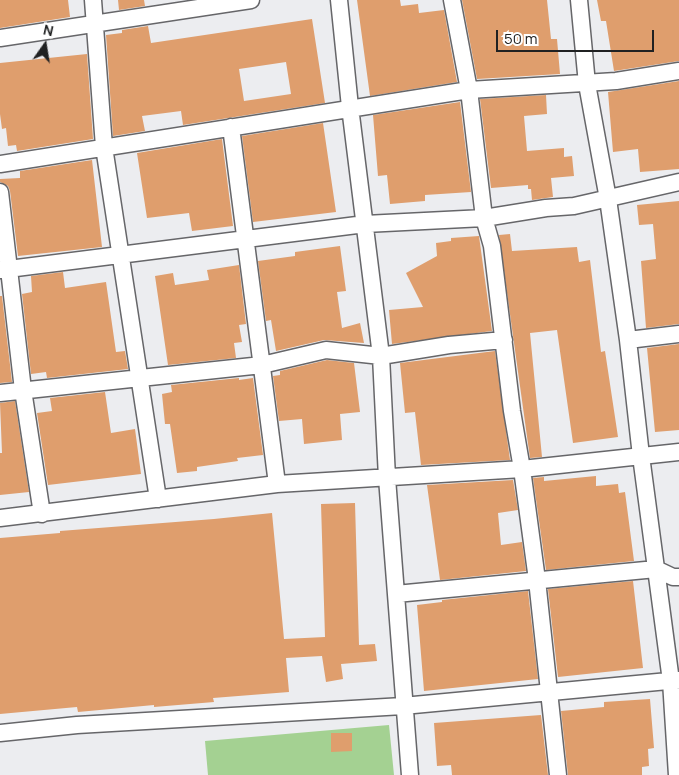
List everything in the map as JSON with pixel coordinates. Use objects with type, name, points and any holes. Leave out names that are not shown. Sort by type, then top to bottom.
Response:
[{"type":"street","points":[[94,0],[104,147],[122,254],[158,499]]},
{"type":"street","points":[[0,38],[215,2],[251,0]]},
{"type":"street","points":[[339,0],[350,107],[381,356],[387,478],[403,706],[410,775]]},
{"type":"street","points":[[452,0],[469,90],[484,218],[492,246],[512,412],[522,469],[537,580],[558,775]]},
{"type":"street","points":[[578,0],[587,84],[608,199],[628,340],[656,570],[675,681],[677,775]]},
{"type":"street","points":[[0,164],[350,107],[469,90],[587,84],[679,71]]},
{"type":"street","points":[[231,127],[277,484]]},
{"type":"street","points":[[5,269],[365,224],[484,218],[546,208],[574,206],[679,182]]},
{"type":"street","points":[[0,192],[5,269],[42,514]]},
{"type":"street","points":[[628,340],[679,334]]},
{"type":"street","points":[[0,393],[262,365],[326,350],[381,356],[449,345],[504,340]]},
{"type":"street","points":[[0,518],[277,484],[522,469],[679,452]]},
{"type":"street","points":[[396,594],[656,570],[672,578],[679,577]]},
{"type":"street","points":[[0,733],[77,726],[403,706],[675,681]]},
{"type":"green space","points":[[389,725],[394,775],[208,775],[205,741]]},
{"type":"building","points":[[0,0],[68,0],[70,17],[0,28]]},
{"type":"building","points":[[118,0],[144,0],[145,6],[119,10]]},
{"type":"building","points":[[357,0],[400,0],[401,6],[418,4],[419,13],[444,10],[457,82],[370,96]]},
{"type":"building","points":[[462,0],[547,0],[551,39],[557,39],[560,74],[477,79]]},
{"type":"building","points":[[597,0],[679,0],[679,61],[614,71],[606,21],[601,21]]},
{"type":"building","points":[[312,19],[325,103],[183,125],[181,111],[142,116],[145,131],[113,136],[106,35],[122,33],[122,30],[148,26],[151,43]],"holes":[[[286,62],[291,94],[244,101],[239,69]]]},
{"type":"building","points":[[87,54],[93,139],[17,151],[16,145],[8,146],[6,128],[2,129],[0,114],[0,63]]},
{"type":"building","points":[[679,81],[679,169],[640,172],[638,149],[613,152],[608,92]]},
{"type":"building","points":[[546,95],[547,114],[524,116],[527,151],[564,148],[564,157],[572,156],[574,176],[551,178],[553,197],[532,200],[531,189],[528,189],[528,185],[491,188],[480,99]]},
{"type":"building","points":[[460,102],[471,192],[425,195],[425,201],[390,204],[387,175],[378,176],[373,115]]},
{"type":"building","points":[[323,123],[336,212],[253,222],[242,136]]},
{"type":"building","points":[[222,139],[233,226],[192,231],[189,213],[147,218],[137,153]]},
{"type":"building","points":[[92,160],[102,247],[18,256],[10,191],[8,186],[0,182],[0,179],[20,178],[20,171]]},
{"type":"building","points":[[679,201],[679,324],[646,328],[641,261],[656,259],[653,224],[639,225],[637,205]]},
{"type":"building","points":[[510,234],[512,251],[577,247],[579,262],[590,260],[601,352],[605,351],[618,437],[573,443],[557,330],[530,333],[542,457],[530,458],[499,235]]},
{"type":"building","points":[[479,236],[492,331],[392,344],[389,310],[423,307],[406,273],[437,256],[436,243],[451,241],[451,238]]},
{"type":"building","points":[[340,246],[346,291],[337,292],[342,328],[360,323],[364,343],[324,340],[276,351],[271,320],[266,321],[258,261],[295,256],[295,252]]},
{"type":"building","points":[[239,265],[246,324],[239,325],[242,342],[234,343],[236,358],[168,365],[155,276],[173,273],[175,285],[209,280],[207,270]]},
{"type":"building","points":[[63,272],[65,288],[106,282],[116,352],[125,351],[128,369],[47,378],[46,372],[31,374],[22,294],[32,292],[31,276]]},
{"type":"building","points":[[0,296],[2,296],[12,382],[0,383]]},
{"type":"building","points":[[679,344],[679,430],[655,432],[647,348]]},
{"type":"building","points":[[495,351],[510,460],[421,465],[415,412],[405,413],[400,363]]},
{"type":"building","points":[[327,360],[354,363],[360,412],[340,414],[342,440],[304,444],[302,419],[279,421],[273,376],[280,375],[280,371]]},
{"type":"building","points":[[239,378],[239,380],[253,378],[263,455],[237,458],[238,461],[197,467],[197,471],[177,473],[170,424],[165,424],[162,394],[172,392],[171,385]]},
{"type":"building","points":[[105,392],[111,433],[135,429],[141,474],[48,485],[37,413],[52,411],[50,398]]},
{"type":"building","points":[[15,401],[29,492],[0,495],[0,453],[2,453],[0,403]]},
{"type":"building","points":[[596,476],[596,486],[618,484],[619,493],[625,492],[634,561],[546,570],[533,478],[544,477],[544,481]]},
{"type":"building","points":[[513,480],[518,510],[498,513],[501,545],[522,542],[526,571],[440,580],[427,485]]},
{"type":"building","points":[[355,503],[359,645],[375,644],[377,661],[341,664],[343,679],[326,682],[322,656],[286,658],[289,692],[213,698],[214,702],[154,707],[154,705],[78,712],[77,707],[0,714],[0,538],[272,513],[284,639],[325,637],[321,504]]},
{"type":"building","points":[[633,581],[643,668],[558,677],[548,589]]},
{"type":"building","points":[[528,591],[538,679],[424,691],[417,605],[442,602],[442,600]]},
{"type":"building","points":[[650,699],[654,748],[648,749],[649,766],[642,767],[642,775],[568,775],[561,711],[604,707],[604,702]]},
{"type":"building","points":[[541,715],[548,775],[452,775],[451,765],[437,766],[434,723]]},
{"type":"building","points":[[331,733],[352,733],[352,751],[331,752]]}]
